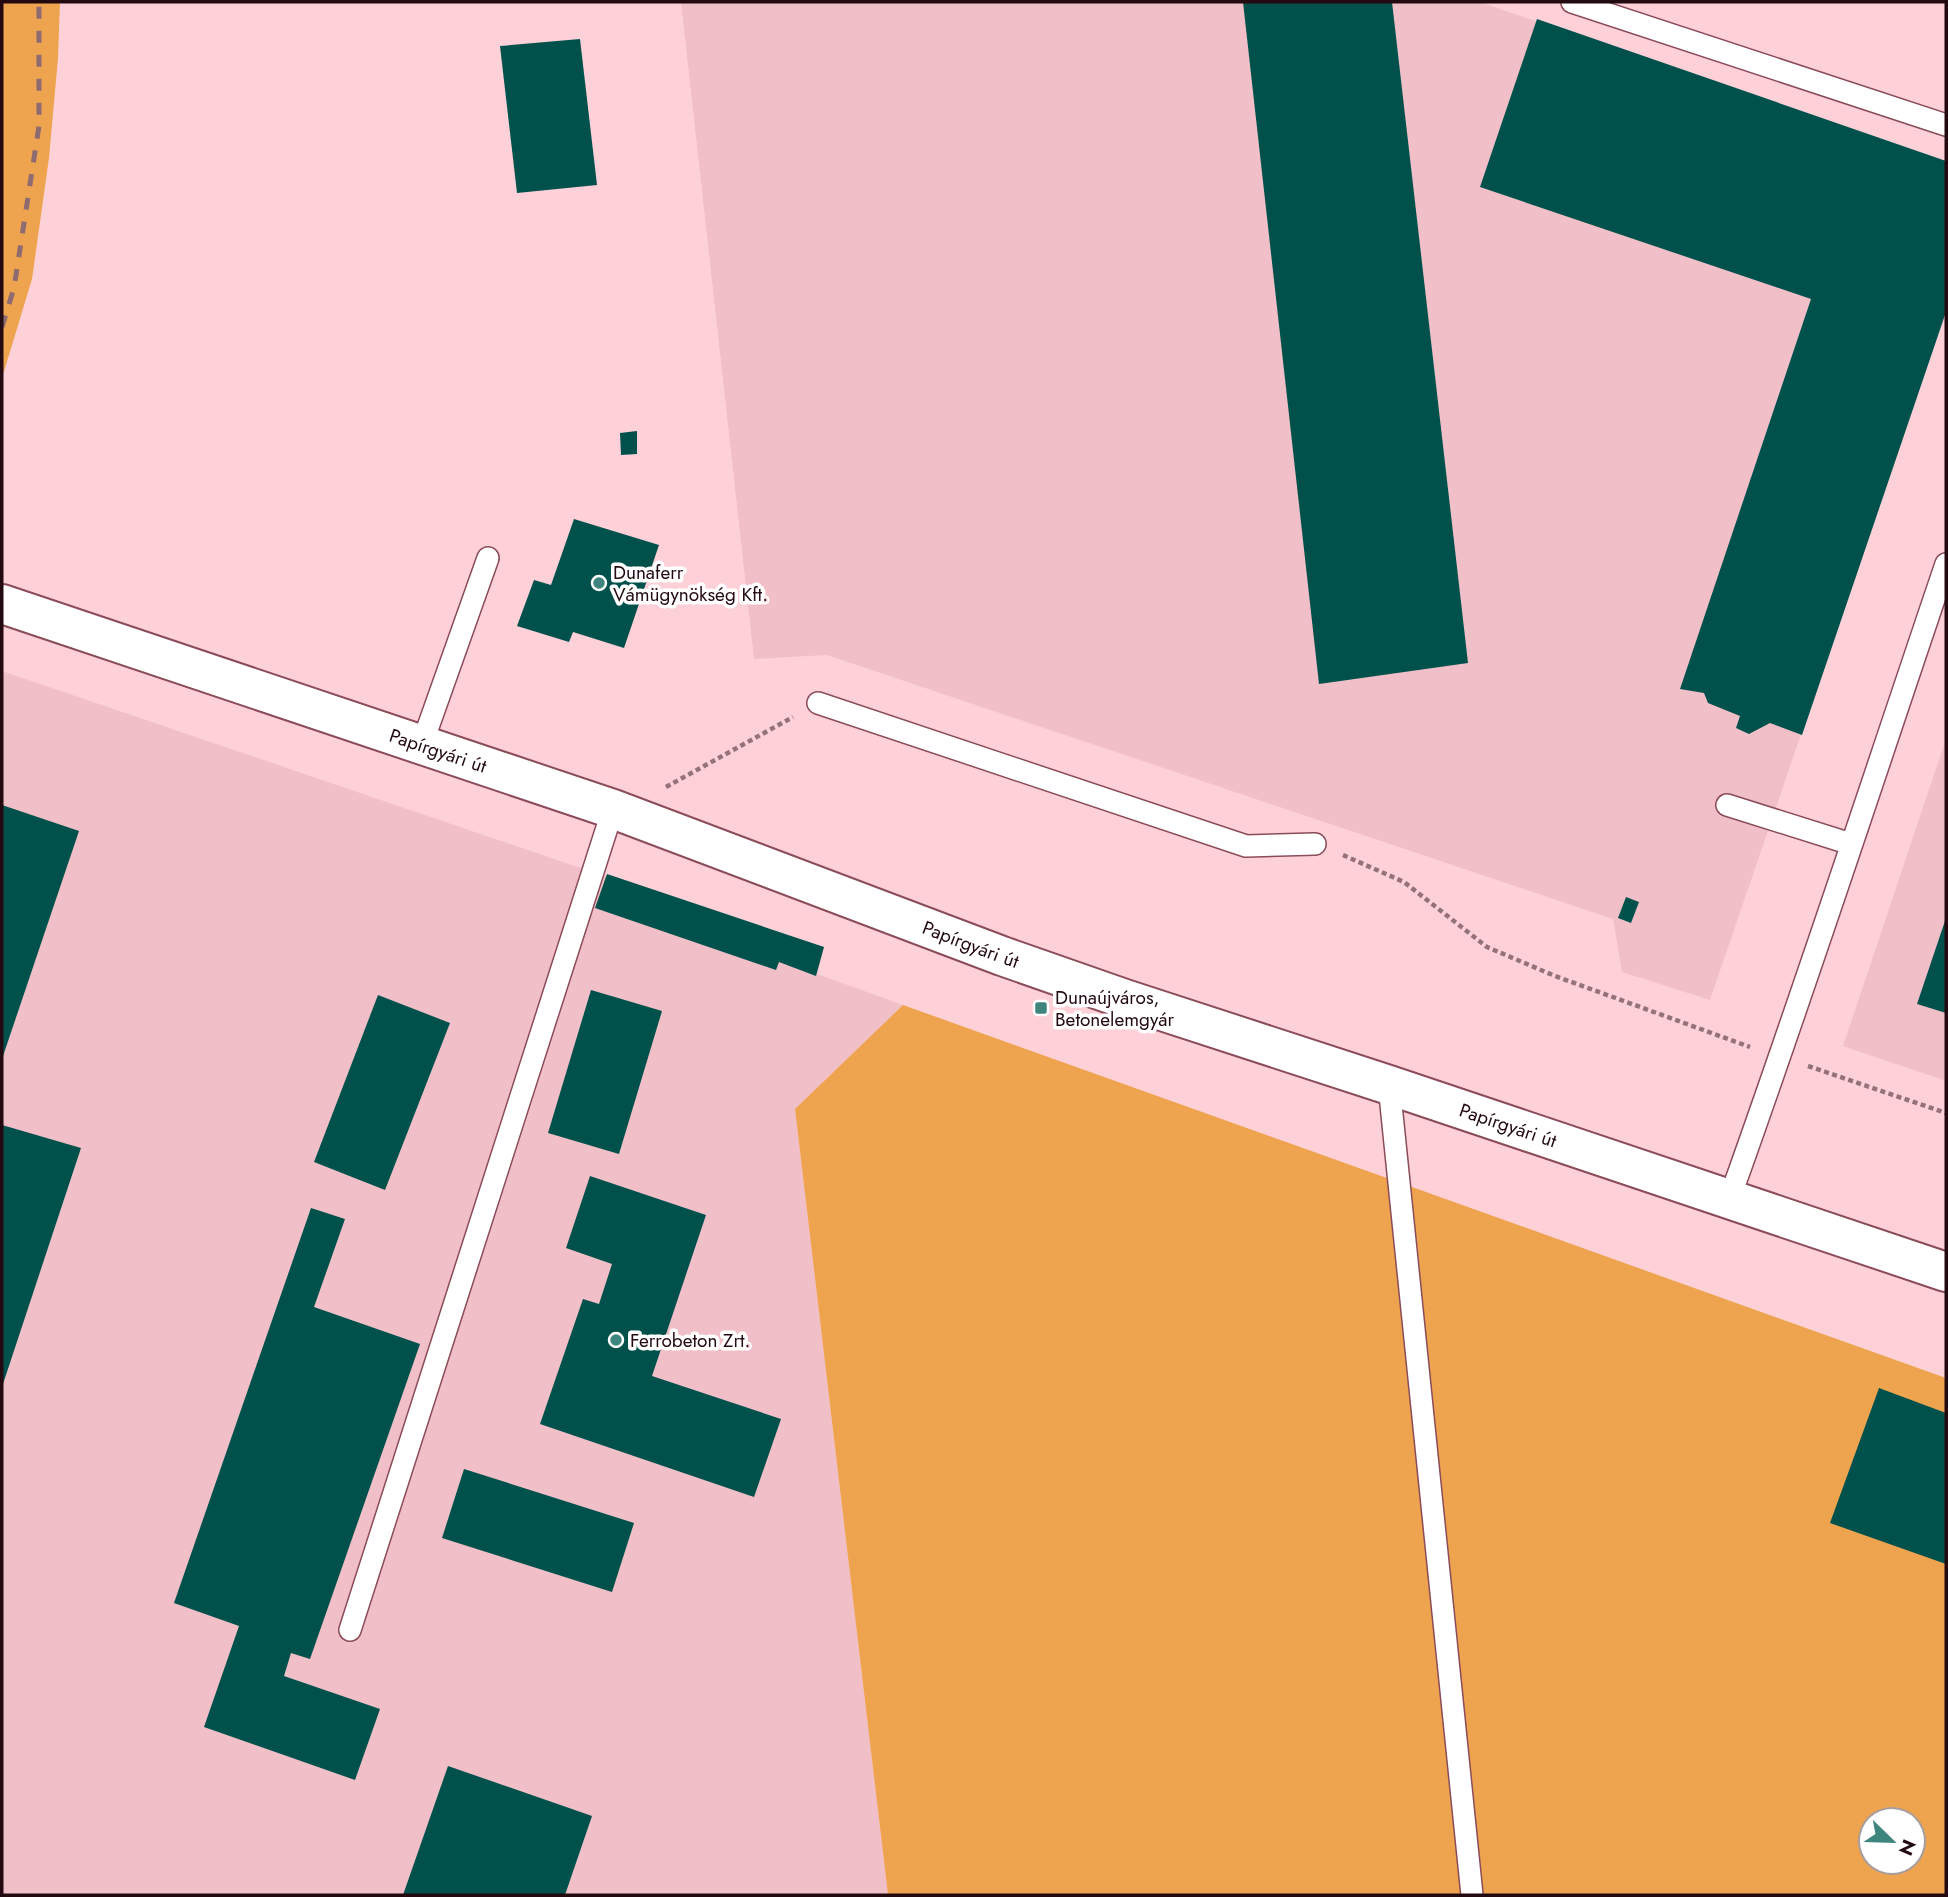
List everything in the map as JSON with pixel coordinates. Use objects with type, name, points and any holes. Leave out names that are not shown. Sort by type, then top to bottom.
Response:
[{"type":"street","name":"Papírgyári út","points":[[2,604],[613,809],[1002,956],[1125,999],[1389,1084],[1946,1272]]},
{"type":"lane","points":[[1572,2],[1946,125]]},
{"type":"lane","points":[[422,744],[488,558]]},
{"type":"lane","points":[[1729,1199],[1781,1057],[1850,844],[1946,564]]},
{"type":"lane","points":[[818,703],[1246,846],[1315,844]]},
{"type":"lane","points":[[1727,805],[1850,844]]},
{"type":"lane","points":[[350,1630],[613,809]]},
{"type":"lane","points":[[1389,1084],[1472,1895]]},
{"type":"path","points":[[659,791],[818,703]]},
{"type":"path","points":[[1315,844],[1404,882],[1487,947],[1555,976],[1709,1033],[1946,1113]]},
{"type":"shaded area","points":[[2,2],[60,2],[49,158],[32,279],[2,378]]},
{"type":"shaded area","points":[[681,2],[1480,2],[1946,161],[1946,311],[1710,1000],[1622,972],[1613,919],[827,655],[754,659]]},
{"type":"shaded area","points":[[2,671],[569,864],[824,947],[817,974],[903,1005],[795,1109],[888,1895],[2,1895]]},
{"type":"shaded area","points":[[1946,739],[1946,1081],[1843,1046]]},
{"type":"shaded area","points":[[903,1005],[1946,1378],[1946,1895],[888,1895],[795,1109]]},
{"type":"building","points":[[1243,2],[1392,2],[1468,663],[1319,684]]},
{"type":"building","points":[[1537,19],[1946,161],[1946,312],[1802,735],[1770,723],[1749,734],[1736,728],[1740,716],[1708,703],[1704,693],[1680,689],[1811,299],[1480,187]]},
{"type":"building","points":[[580,39],[597,185],[517,193],[500,46]]},
{"type":"building","points":[[637,431],[637,454],[621,455],[620,433]]},
{"type":"building","name":"Dunaferr Vámügynökség Kft.","points":[[574,519],[659,545],[624,648],[573,632],[569,642],[517,626],[534,580],[551,585]]},
{"type":"building","points":[[2,805],[79,831],[2,1059]]},
{"type":"building","points":[[607,874],[824,947],[816,976],[779,962],[776,970],[595,908]]},
{"type":"building","points":[[1626,897],[1639,902],[1631,923],[1618,918]]},
{"type":"building","points":[[1946,918],[1946,1013],[1917,1004]]},
{"type":"building","points":[[591,990],[662,1011],[619,1154],[548,1133]]},
{"type":"building","points":[[378,995],[450,1023],[385,1190],[314,1162]]},
{"type":"building","points":[[2,1125],[81,1148],[2,1387]]},
{"type":"building","name":"Ferrobeton Zrt.","points":[[590,1176],[706,1215],[652,1376],[781,1419],[754,1497],[540,1424],[583,1299],[599,1304],[612,1264],[566,1248]]},
{"type":"building","points":[[311,1208],[345,1219],[314,1307],[420,1344],[310,1659],[291,1653],[284,1676],[380,1709],[355,1780],[204,1727],[239,1626],[174,1603]]},
{"type":"building","points":[[1879,1388],[1946,1413],[1946,1564],[1830,1523]]},
{"type":"building","points":[[464,1469],[634,1523],[612,1592],[442,1538]]},
{"type":"building","points":[[448,1766],[592,1816],[565,1895],[403,1895]]},
{"type":"railway","points":[[2,327],[14,288],[39,126],[39,2]]},
{"type":"place","name":"Dunaferr Vámügynökség Kft.","points":[[599,583]]},
{"type":"place","name":"Dunaújváros, Betonelemgyár","points":[[1041,1008]]},
{"type":"place","name":"Ferrobeton Zrt.","points":[[616,1340]]}]
